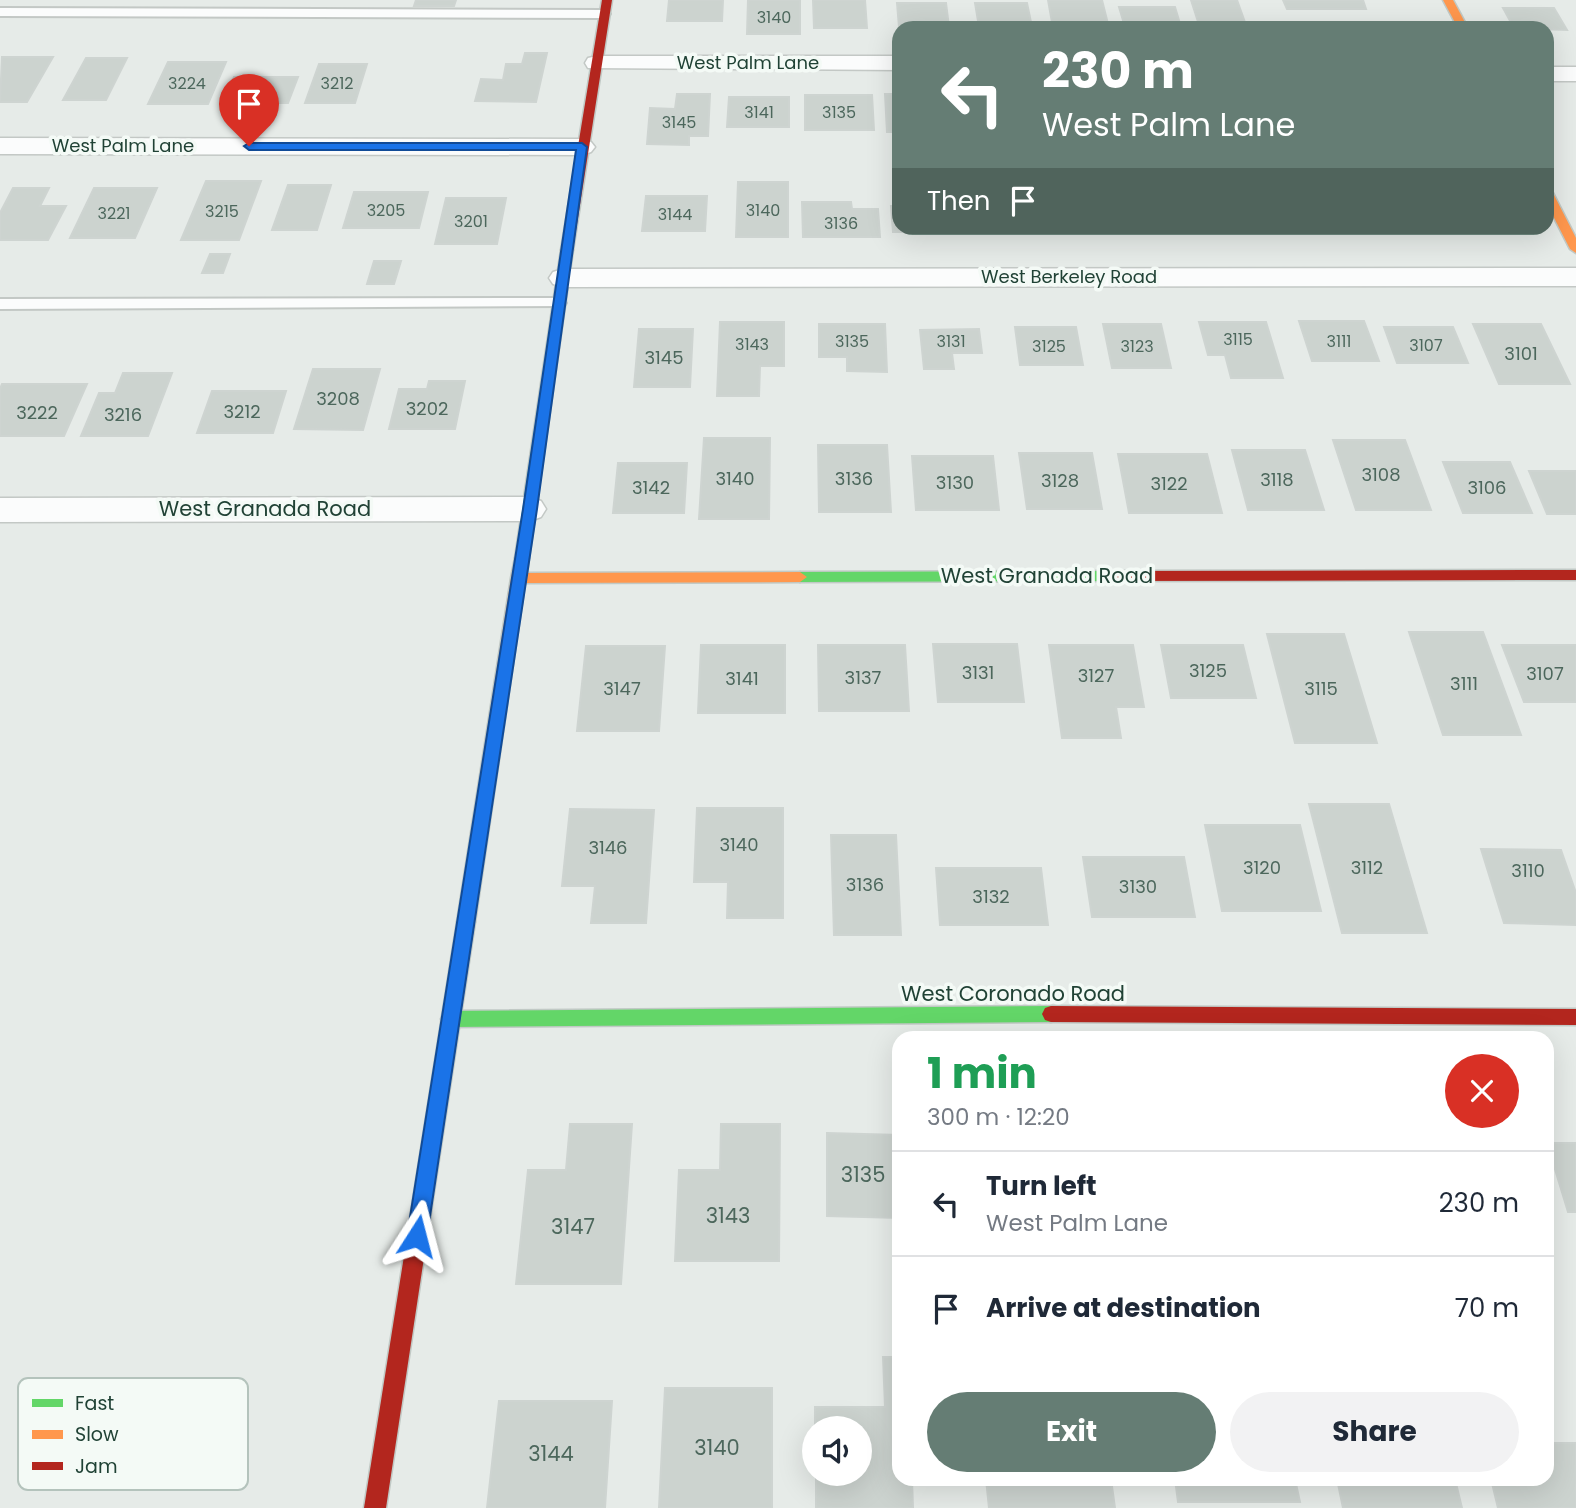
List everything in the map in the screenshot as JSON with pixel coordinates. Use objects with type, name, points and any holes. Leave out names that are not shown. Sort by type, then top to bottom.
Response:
[{"type":"street","points":[[1448,0],[1459,21]]},
{"type":"street","points":[[375,1508],[530,509],[582,147],[606,7]]},
{"type":"street","name":"West Palm Lane","points":[[597,63],[892,63]]},
{"type":"street","points":[[1554,74],[1576,74]]},
{"type":"street","name":"West Palm Lane","points":[[0,146],[582,147]]},
{"type":"street","points":[[1554,206],[1576,249]]},
{"type":"street","name":"West Berkeley Road","points":[[561,291],[1576,277]]},
{"type":"street","name":"West Granada Road","points":[[0,510],[530,509]]},
{"type":"street","name":"West Granada Road","points":[[518,578],[1576,575]]},
{"type":"street","name":"West Coronado Road","points":[[450,1019],[943,1014],[1576,1017]]},
{"type":"lane","points":[[0,12],[606,7]]},
{"type":"lane","points":[[0,304],[561,291]]},
{"type":"building","points":[[416,0],[456,0],[454,6],[414,6]]},
{"type":"building","points":[[669,0],[723,0],[722,21],[667,21]]},
{"type":"building","points":[[748,0],[800,0],[800,34],[747,34]]},
{"type":"building","points":[[813,0],[865,0],[867,28],[814,28]]},
{"type":"building","points":[[1048,0],[1102,0],[1107,21],[1052,21]]},
{"type":"building","points":[[1191,0],[1237,0],[1244,21],[1198,21]]},
{"type":"building","points":[[1283,0],[1363,0],[1366,9],[1287,9]]},
{"type":"building","points":[[897,3],[946,3],[948,21],[898,21]]},
{"type":"building","points":[[975,3],[1027,3],[1031,21],[978,21]]},
{"type":"building","points":[[1119,7],[1175,7],[1179,21],[1123,21]]},
{"type":"building","points":[[1503,8],[1554,8],[1567,30],[1554,30],[1554,21],[1510,21]]},
{"type":"building","points":[[525,53],[547,53],[536,102],[475,101],[481,79],[503,80],[506,64],[522,64]]},
{"type":"building","points":[[2,57],[53,57],[27,102],[0,102]]},
{"type":"building","points":[[86,58],[127,58],[106,100],[63,100]]},
{"type":"building","points":[[168,62],[226,62],[208,104],[148,104]]},
{"type":"building","points":[[319,64],[367,64],[355,103],[305,103]]},
{"type":"building","points":[[234,77],[298,77],[288,103],[223,103]]},
{"type":"building","points":[[677,94],[710,94],[708,136],[689,136],[689,145],[647,144],[650,108],[675,109]]},
{"type":"building","points":[[885,94],[892,94],[892,132],[887,132]]},
{"type":"building","points":[[805,95],[872,95],[874,130],[805,130]]},
{"type":"building","points":[[729,97],[789,97],[789,127],[727,127]]},
{"type":"building","points":[[206,181],[261,181],[239,240],[181,240]]},
{"type":"building","points":[[738,182],[788,182],[788,237],[736,237]]},
{"type":"building","points":[[288,185],[331,185],[317,230],[272,230]]},
{"type":"building","points":[[13,188],[49,188],[40,206],[66,206],[48,240],[0,240],[0,213]]},
{"type":"building","points":[[94,188],[157,188],[135,238],[70,238]]},
{"type":"building","points":[[354,192],[428,192],[419,228],[343,228]]},
{"type":"building","points":[[646,196],[707,196],[705,231],[642,231]]},
{"type":"building","points":[[446,198],[506,198],[497,244],[435,244]]},
{"type":"building","points":[[802,202],[851,202],[852,209],[878,209],[880,237],[803,237]]},
{"type":"building","points":[[210,254],[230,254],[223,273],[202,273]]},
{"type":"building","points":[[374,261],[401,261],[394,284],[367,284]]},
{"type":"building","points":[[1299,321],[1364,321],[1379,361],[1312,361]]},
{"type":"building","points":[[720,322],[784,322],[784,366],[760,366],[759,396],[717,396]]},
{"type":"building","points":[[1199,322],[1266,322],[1283,378],[1231,378],[1225,355],[1208,355]]},
{"type":"building","points":[[819,324],[885,324],[887,372],[847,371],[847,357],[819,357]]},
{"type":"building","points":[[1103,324],[1161,324],[1171,368],[1112,368]]},
{"type":"building","points":[[1473,324],[1541,324],[1570,384],[1499,384]]},
{"type":"building","points":[[1015,327],[1076,327],[1083,365],[1020,365]]},
{"type":"building","points":[[1384,327],[1453,327],[1468,363],[1397,363]]},
{"type":"building","points":[[639,329],[693,329],[690,387],[634,387]]},
{"type":"building","points":[[979,329],[982,353],[952,353],[954,369],[924,369],[920,330]]},
{"type":"building","points":[[313,369],[380,369],[363,430],[294,429]]},
{"type":"building","points":[[123,373],[172,373],[148,436],[81,436],[99,393],[115,393]]},
{"type":"building","points":[[429,381],[465,381],[455,429],[389,429],[399,389],[427,389]]},
{"type":"building","points":[[2,384],[87,384],[64,436],[0,436]]},
{"type":"building","points":[[212,391],[286,391],[273,433],[197,433]]},
{"type":"building","points":[[704,438],[770,438],[769,519],[699,519]]},
{"type":"building","points":[[1333,440],[1405,440],[1431,510],[1356,510]]},
{"type":"building","points":[[818,445],[887,445],[891,512],[819,512]]},
{"type":"building","points":[[1232,450],[1305,450],[1324,510],[1248,510]]},
{"type":"building","points":[[1019,453],[1092,453],[1102,509],[1027,509]]},
{"type":"building","points":[[1118,454],[1207,454],[1222,513],[1129,513]]},
{"type":"building","points":[[912,456],[993,456],[999,510],[916,510]]},
{"type":"building","points":[[1443,462],[1510,462],[1532,513],[1463,513]]},
{"type":"building","points":[[618,463],[687,463],[684,513],[613,513]]},
{"type":"building","points":[[1529,471],[1576,471],[1576,514],[1547,514]]},
{"type":"building","points":[[1409,632],[1483,632],[1521,735],[1443,735]]},
{"type":"building","points":[[1267,634],[1344,634],[1377,743],[1295,743]]},
{"type":"building","points":[[933,644],[1017,644],[1024,702],[938,702]]},
{"type":"building","points":[[701,645],[785,645],[785,713],[698,713]]},
{"type":"building","points":[[818,645],[905,645],[909,711],[819,711]]},
{"type":"building","points":[[1049,645],[1133,645],[1144,707],[1116,707],[1121,738],[1062,738]]},
{"type":"building","points":[[1161,645],[1243,645],[1256,698],[1171,698]]},
{"type":"building","points":[[1502,645],[1576,645],[1576,702],[1524,702]]},
{"type":"building","points":[[586,646],[665,646],[659,731],[577,731]]},
{"type":"building","points":[[1309,804],[1389,804],[1427,933],[1342,933]]},
{"type":"building","points":[[697,808],[783,808],[783,918],[727,918],[728,882],[694,882]]},
{"type":"building","points":[[570,809],[654,810],[646,923],[591,923],[595,886],[562,886]]},
{"type":"building","points":[[1205,825],[1300,825],[1321,911],[1222,911]]},
{"type":"building","points":[[831,835],[896,835],[901,935],[834,935]]},
{"type":"building","points":[[1481,849],[1561,850],[1576,893],[1576,925],[1504,923]]},
{"type":"building","points":[[1083,857],[1184,857],[1195,917],[1092,917]]},
{"type":"building","points":[[936,868],[1041,868],[1048,925],[940,925]]},
{"type":"building","points":[[570,1124],[632,1124],[621,1284],[516,1284],[528,1170],[566,1170]]},
{"type":"building","points":[[721,1124],[780,1124],[779,1261],[675,1261],[679,1170],[720,1170]]},
{"type":"building","points":[[827,1133],[892,1135],[892,1218],[827,1216]]},
{"type":"building","points":[[1554,1143],[1576,1143],[1576,1212],[1568,1212],[1554,1166]]},
{"type":"building","points":[[883,1357],[892,1357],[892,1486],[912,1486],[913,1508],[816,1508],[816,1486],[872,1486],[872,1416],[815,1416],[815,1407],[885,1407]]},
{"type":"building","points":[[665,1388],[772,1388],[772,1508],[659,1508]]},
{"type":"building","points":[[499,1401],[612,1401],[605,1508],[487,1508]]},
{"type":"building","points":[[1554,1443],[1576,1443],[1576,1508],[1498,1508],[1493,1486],[1554,1486]]},
{"type":"building","points":[[987,1486],[1112,1486],[1115,1508],[989,1508]]},
{"type":"building","points":[[1176,1486],[1297,1486],[1300,1502],[1178,1502]]},
{"type":"building","points":[[1338,1486],[1457,1486],[1462,1508],[1343,1508]]},
{"type":"traffic: fast","points":[[522,558],[567,250]]},
{"type":"traffic: fast","points":[[800,577],[1116,576]]},
{"type":"traffic: fast","points":[[450,1019],[1051,1014]]},
{"type":"traffic: slow","points":[[1448,0],[1459,21]]},
{"type":"traffic: slow","points":[[1554,207],[1576,249]]},
{"type":"traffic: slow","points":[[466,922],[522,558]]},
{"type":"traffic: slow","points":[[518,578],[800,577]]},
{"type":"traffic: jam","points":[[567,250],[607,0]]},
{"type":"traffic: jam","points":[[1116,576],[1576,575]]},
{"type":"traffic: jam","points":[[375,1508],[466,922]]},
{"type":"traffic: jam","points":[[1051,1014],[1576,1017]]},
{"type":"route","points":[[249,146],[582,147],[530,509],[417,1236]]}]
